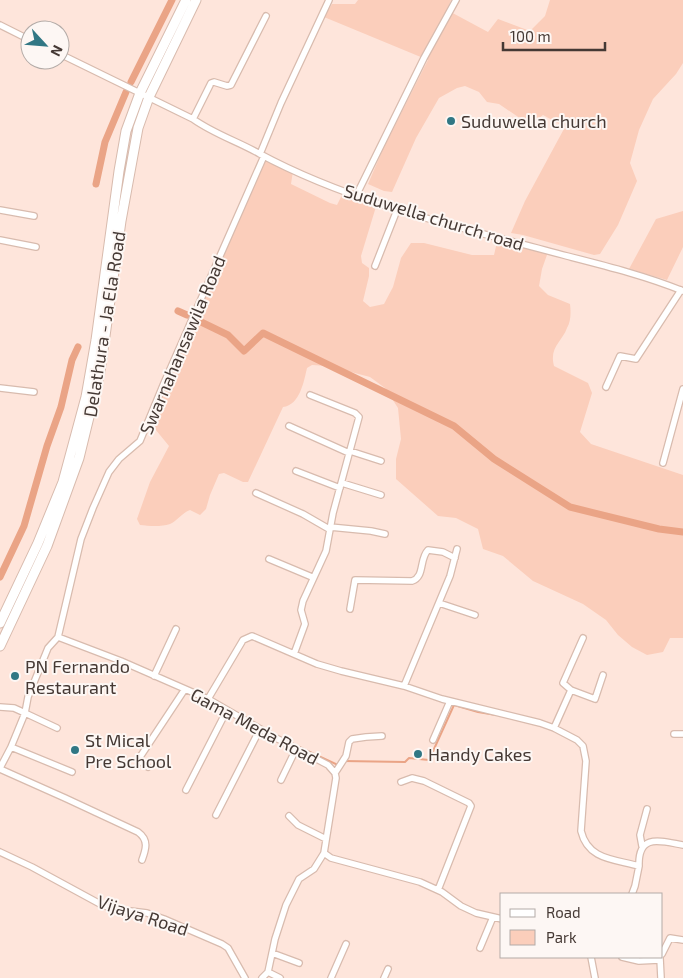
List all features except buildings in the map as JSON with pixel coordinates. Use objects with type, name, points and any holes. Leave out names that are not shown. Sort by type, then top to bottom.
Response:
[{"type":"main road","name":"Delathura - Ja Ela Road","points":[[0,646],[25,589],[47,546],[79,458],[100,372],[121,221],[144,95],[186,0]]},
{"type":"main road","name":"Delathura - Ja Ela Road","points":[[0,623],[38,543],[63,482],[83,407],[96,340],[126,131],[196,0]]},
{"type":"street","name":"Swarnahansawila Road","points":[[57,638],[81,539],[93,508],[109,472],[119,458],[140,441],[262,155],[281,103],[329,0]]},
{"type":"street","points":[[356,196],[424,58],[456,0]]},
{"type":"street","points":[[193,119],[211,83],[231,85],[266,16]]},
{"type":"street","points":[[0,25],[20,35]]},
{"type":"street","name":"Suduwella church road","points":[[70,59],[193,119],[209,130],[356,196],[397,210],[605,266],[682,291]]},
{"type":"street","points":[[0,210],[34,216]]},
{"type":"street","points":[[375,266],[397,210]]},
{"type":"street","points":[[0,240],[36,247]]},
{"type":"street","points":[[606,387],[620,356],[636,359],[682,291]]},
{"type":"street","points":[[0,388],[34,392]]},
{"type":"street","points":[[663,463],[683,389]]},
{"type":"street","points":[[294,654],[305,624],[300,610],[312,577],[326,551],[329,528],[358,415],[310,394]]},
{"type":"street","points":[[289,426],[349,452],[381,461]]},
{"type":"street","points":[[296,471],[340,486],[381,495]]},
{"type":"street","points":[[256,493],[329,528],[385,534]]},
{"type":"street","points":[[404,686],[450,576],[457,548]]},
{"type":"street","points":[[350,609],[355,580],[416,580],[419,576],[424,553],[428,550],[434,550],[455,558]]},
{"type":"street","points":[[269,559],[312,577]]},
{"type":"street","points":[[439,603],[475,615]]},
{"type":"street","points":[[154,676],[176,628]]},
{"type":"street","points":[[208,699],[243,640],[252,636],[317,664],[554,728],[577,740],[584,746],[586,751],[581,831],[587,848],[598,855],[638,866]]},
{"type":"street","points":[[57,638],[48,648],[28,698],[25,713],[0,769],[138,832],[146,841],[146,849],[142,860]]},
{"type":"street","name":"Gama Meda Road","points":[[57,638],[114,658],[208,699],[328,765],[335,773],[336,778],[324,853]]},
{"type":"street","points":[[583,638],[563,681],[564,684],[571,690],[595,699],[603,675]]},
{"type":"street","points":[[148,767],[140,761],[140,757],[185,689]]},
{"type":"street","points":[[554,728],[571,690]]},
{"type":"street","points":[[433,740],[450,701]]},
{"type":"street","points":[[0,706],[14,708],[57,728]]},
{"type":"street","points":[[186,790],[227,710]]},
{"type":"street","points":[[216,815],[260,728]]},
{"type":"street","points":[[674,734],[683,734]]},
{"type":"street","points":[[335,773],[346,756],[349,742],[352,739],[366,736],[382,736]]},
{"type":"street","points":[[11,746],[72,772]]},
{"type":"street","points":[[281,780],[296,749]]},
{"type":"street","points":[[401,782],[412,778],[424,781],[471,806],[438,890]]},
{"type":"street","points":[[632,893],[638,858],[642,846],[640,835],[647,809]]},
{"type":"street","points":[[290,816],[298,825],[326,839]]},
{"type":"street","points":[[642,846],[649,842],[661,841],[683,845]]},
{"type":"street","name":"Vijaya Road","points":[[0,852],[114,910],[147,913],[222,944],[228,948],[244,978]]},
{"type":"street","points":[[262,978],[268,972],[279,923],[293,889],[299,879],[314,869],[324,853],[344,863],[420,882],[438,890],[461,906],[476,913],[500,919]]},
{"type":"street","points":[[480,948],[493,918]]},
{"type":"street","points":[[663,951],[670,938],[683,940]]},
{"type":"street","points":[[331,978],[346,944]]},
{"type":"street","points":[[272,953],[299,963]]},
{"type":"street","points":[[591,958],[595,978]]},
{"type":"street","points":[[628,958],[639,960],[653,958]]},
{"type":"street","points":[[660,958],[661,978]]},
{"type":"street","points":[[384,978],[388,969]]},
{"type":"street","points":[[268,972],[280,978]]},
{"type":"green space","points":[[358,0],[451,0],[447,10],[488,32],[498,19],[530,31],[545,16],[550,0],[683,0],[683,63],[676,74],[653,99],[639,130],[630,163],[637,181],[618,225],[600,254],[594,255],[511,233],[525,201],[565,127],[543,115],[530,125],[499,104],[487,102],[479,92],[465,86],[457,88],[439,98],[416,138],[392,192],[384,191],[368,184],[383,149],[428,60],[324,17],[332,4],[355,4]]},
{"type":"green space","points":[[270,157],[290,166],[293,171],[291,184],[330,203],[337,205],[345,189],[378,200],[361,256],[362,263],[369,268],[363,301],[370,307],[384,304],[393,287],[401,258],[411,243],[424,243],[472,255],[494,255],[498,238],[548,252],[539,286],[548,295],[570,304],[571,310],[565,333],[553,354],[554,366],[588,383],[592,393],[580,432],[591,444],[683,475],[683,638],[670,638],[663,652],[647,655],[632,647],[618,635],[606,620],[583,604],[533,581],[503,556],[483,549],[478,529],[456,518],[438,516],[396,479],[396,459],[401,439],[398,408],[385,388],[370,377],[328,366],[312,365],[307,368],[300,392],[294,402],[283,407],[248,482],[243,482],[224,473],[219,474],[206,509],[200,515],[190,510],[170,524],[159,526],[140,525],[137,519],[150,482],[169,446],[151,424],[152,415],[262,164]]},
{"type":"green space","points":[[683,211],[683,247],[667,280],[629,269],[656,219]]},
{"type":"waterway","points":[[131,82],[172,0]]},
{"type":"waterway","points":[[96,184],[105,142],[126,92]]},
{"type":"waterway","points":[[178,311],[187,315]]},
{"type":"waterway","points":[[197,320],[228,335],[244,351],[263,333],[454,426],[494,459],[570,507],[659,529],[683,532]]},
{"type":"waterway","points":[[0,577],[24,526],[47,446],[61,407],[72,360],[78,347]]},
{"type":"waterway","points":[[343,761],[405,762],[409,758],[429,760],[454,705],[496,715]]},
{"type":"waterway","points":[[299,747],[338,765]]},
{"type":"place","name":"Suduwella church","points":[[451,121]]},
{"type":"place","name":"PN Fernando Restaurant","points":[[15,676]]},
{"type":"place","name":"St Mical Pre School","points":[[75,750]]},
{"type":"place","name":"Handy Cakes","points":[[418,754]]}]
